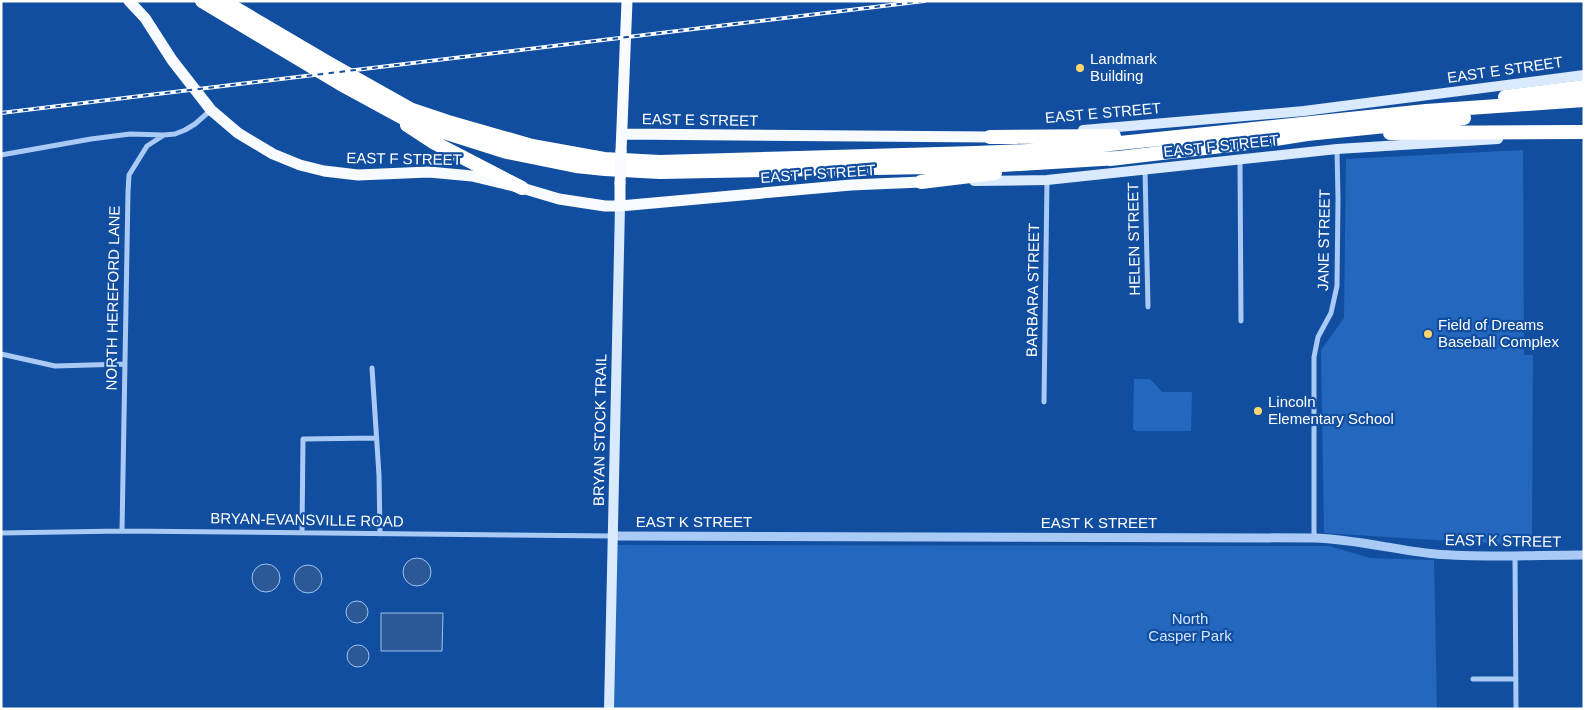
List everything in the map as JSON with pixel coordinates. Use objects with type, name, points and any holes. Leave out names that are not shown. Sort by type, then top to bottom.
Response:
[{"type":"highway","points":[[202,1],[341,84],[433,142],[522,188]]},
{"type":"highway","points":[[223,1],[412,110],[532,146],[604,159],[660,162],[1053,150],[1426,111],[1584,100]]},
{"type":"highway","points":[[341,84],[410,120],[483,145],[534,158],[605,169],[660,172],[976,166],[1118,158]]},
{"type":"highway","points":[[1426,111],[1456,104],[1584,87]]},
{"type":"highway","points":[[921,182],[1256,142],[1306,134],[1428,121],[1584,110]]},
{"type":"highway","points":[[1306,134],[1584,133]]},
{"type":"highway","points":[[990,136],[1137,136],[1170,138]]},
{"type":"main road","name":"EAST F STREET","points":[[129,1],[145,18],[172,60],[211,110],[238,133],[273,154],[300,165],[324,171],[358,175],[429,172],[472,176],[532,192],[604,206],[851,185],[1047,180],[1337,149],[1584,133]]},
{"type":"main road","name":"BRYAN STOCK TRAIL","points":[[609,709],[620,183],[627,1]]},
{"type":"main road","name":"EAST E STREET","points":[[622,134],[990,136],[1051,133],[1304,111],[1584,74]]},
{"type":"street","name":"NORTH HEREFORD LANE","points":[[122,531],[129,174],[147,146],[164,135],[176,134],[185,130],[211,110]]},
{"type":"street","points":[[1,156],[91,139],[130,134],[164,135]]},
{"type":"street","name":"JANE STREET","points":[[1314,538],[1314,357],[1318,337],[1331,313],[1337,286],[1337,149]]},
{"type":"street","points":[[1240,159],[1241,321]]},
{"type":"street","name":"HELEN STREET","points":[[1145,170],[1148,307]]},
{"type":"street","name":"BARBARA STREET","points":[[1044,402],[1047,180]]},
{"type":"street","points":[[1,354],[55,366],[125,364]]},
{"type":"street","points":[[372,368],[379,475],[380,534]]},
{"type":"street","points":[[302,533],[304,439],[376,438]]},
{"type":"street","name":"BRYAN-EVANSVILLE ROAD","points":[[1,533],[122,531],[613,536]]},
{"type":"street","name":"EAST K STREET","points":[[613,536],[1314,538],[1349,540],[1436,554],[1584,555]]},
{"type":"street","points":[[1515,555],[1516,709]]},
{"type":"street","points":[[1473,679],[1516,679]]},
{"type":"green space","name":"Field of Dreams Baseball Complex","points":[[1523,150],[1524,355],[1533,355],[1532,546],[1324,533],[1321,350],[1344,318],[1346,159]]},
{"type":"green space","points":[[1134,379],[1150,379],[1162,392],[1192,392],[1191,431],[1136,431],[1133,429]]},
{"type":"green space","name":"North Casper Park","points":[[613,545],[1329,546],[1370,558],[1434,560],[1437,709],[613,709]]},
{"type":"shaded area","points":[[417,558],[427,562],[431,572],[427,582],[417,586],[407,582],[403,572],[407,562]]},
{"type":"shaded area","points":[[266,564],[276,568],[280,578],[276,588],[266,592],[256,588],[252,578],[256,568]]},
{"type":"shaded area","points":[[308,565],[318,569],[322,579],[318,589],[308,593],[298,589],[294,579],[298,569]]},
{"type":"shaded area","points":[[357,601],[365,604],[368,612],[365,620],[357,623],[349,620],[346,612],[349,604]]},
{"type":"shaded area","points":[[381,613],[443,613],[442,651],[381,651]]},
{"type":"shaded area","points":[[358,645],[366,648],[369,656],[366,664],[358,667],[350,664],[347,656],[350,648]]},
{"type":"railway","points":[[1,113],[924,1]]},
{"type":"place","name":"Landmark Building","points":[[1080,68]]},
{"type":"place","name":"Field of Dreams Baseball Complex","points":[[1428,334]]},
{"type":"place","name":"Lincoln Elementary School","points":[[1258,411]]}]
